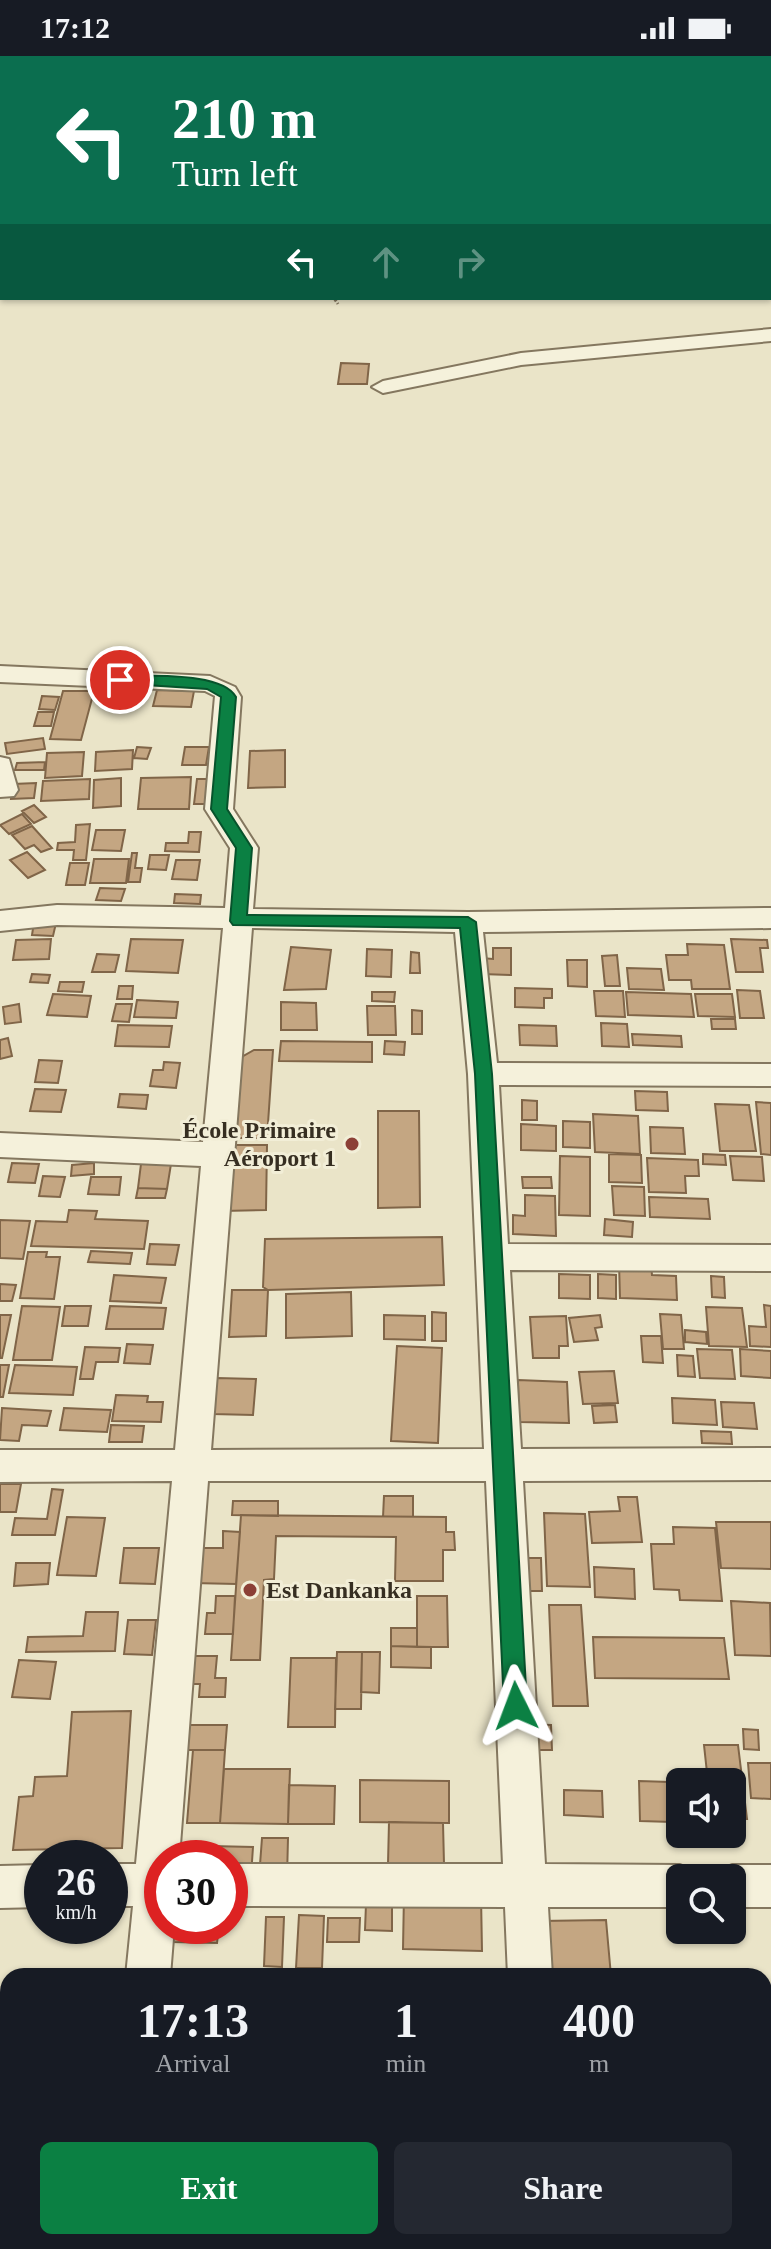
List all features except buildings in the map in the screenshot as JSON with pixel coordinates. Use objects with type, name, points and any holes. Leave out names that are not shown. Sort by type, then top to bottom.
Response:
[{"type":"street","points":[[383,387],[521,359],[771,335]]},
{"type":"street","points":[[0,674],[201,684],[226,692],[228,697],[219,809],[244,848],[161,1840]]},
{"type":"street","points":[[0,921],[57,915],[239,921],[468,922],[771,918]]},
{"type":"street","points":[[468,922],[483,1074],[530,1968]]},
{"type":"street","points":[[483,1074],[771,1075]]},
{"type":"street","points":[[0,1145],[218,1155]]},
{"type":"street","points":[[493,1257],[771,1258]]},
{"type":"street","points":[[0,1466],[771,1464]]},
{"type":"street","points":[[248,1885],[666,1886]]},
{"type":"street","points":[[0,1887],[24,1886]]},
{"type":"street","points":[[746,1886],[771,1886]]},
{"type":"street","points":[[149,1968],[151,1944]]},
{"type":"path","points":[[335,300],[338,304]]},
{"type":"place","name":"École Primaire Aéroport 1","points":[[352,1144]]},
{"type":"place","name":"Est Dankanka","points":[[250,1590]]},
{"type":"route","points":[[120,680],[210,684],[226,692],[225,758],[219,809],[244,848],[239,921],[468,922],[483,1074],[516,1706]]}]
